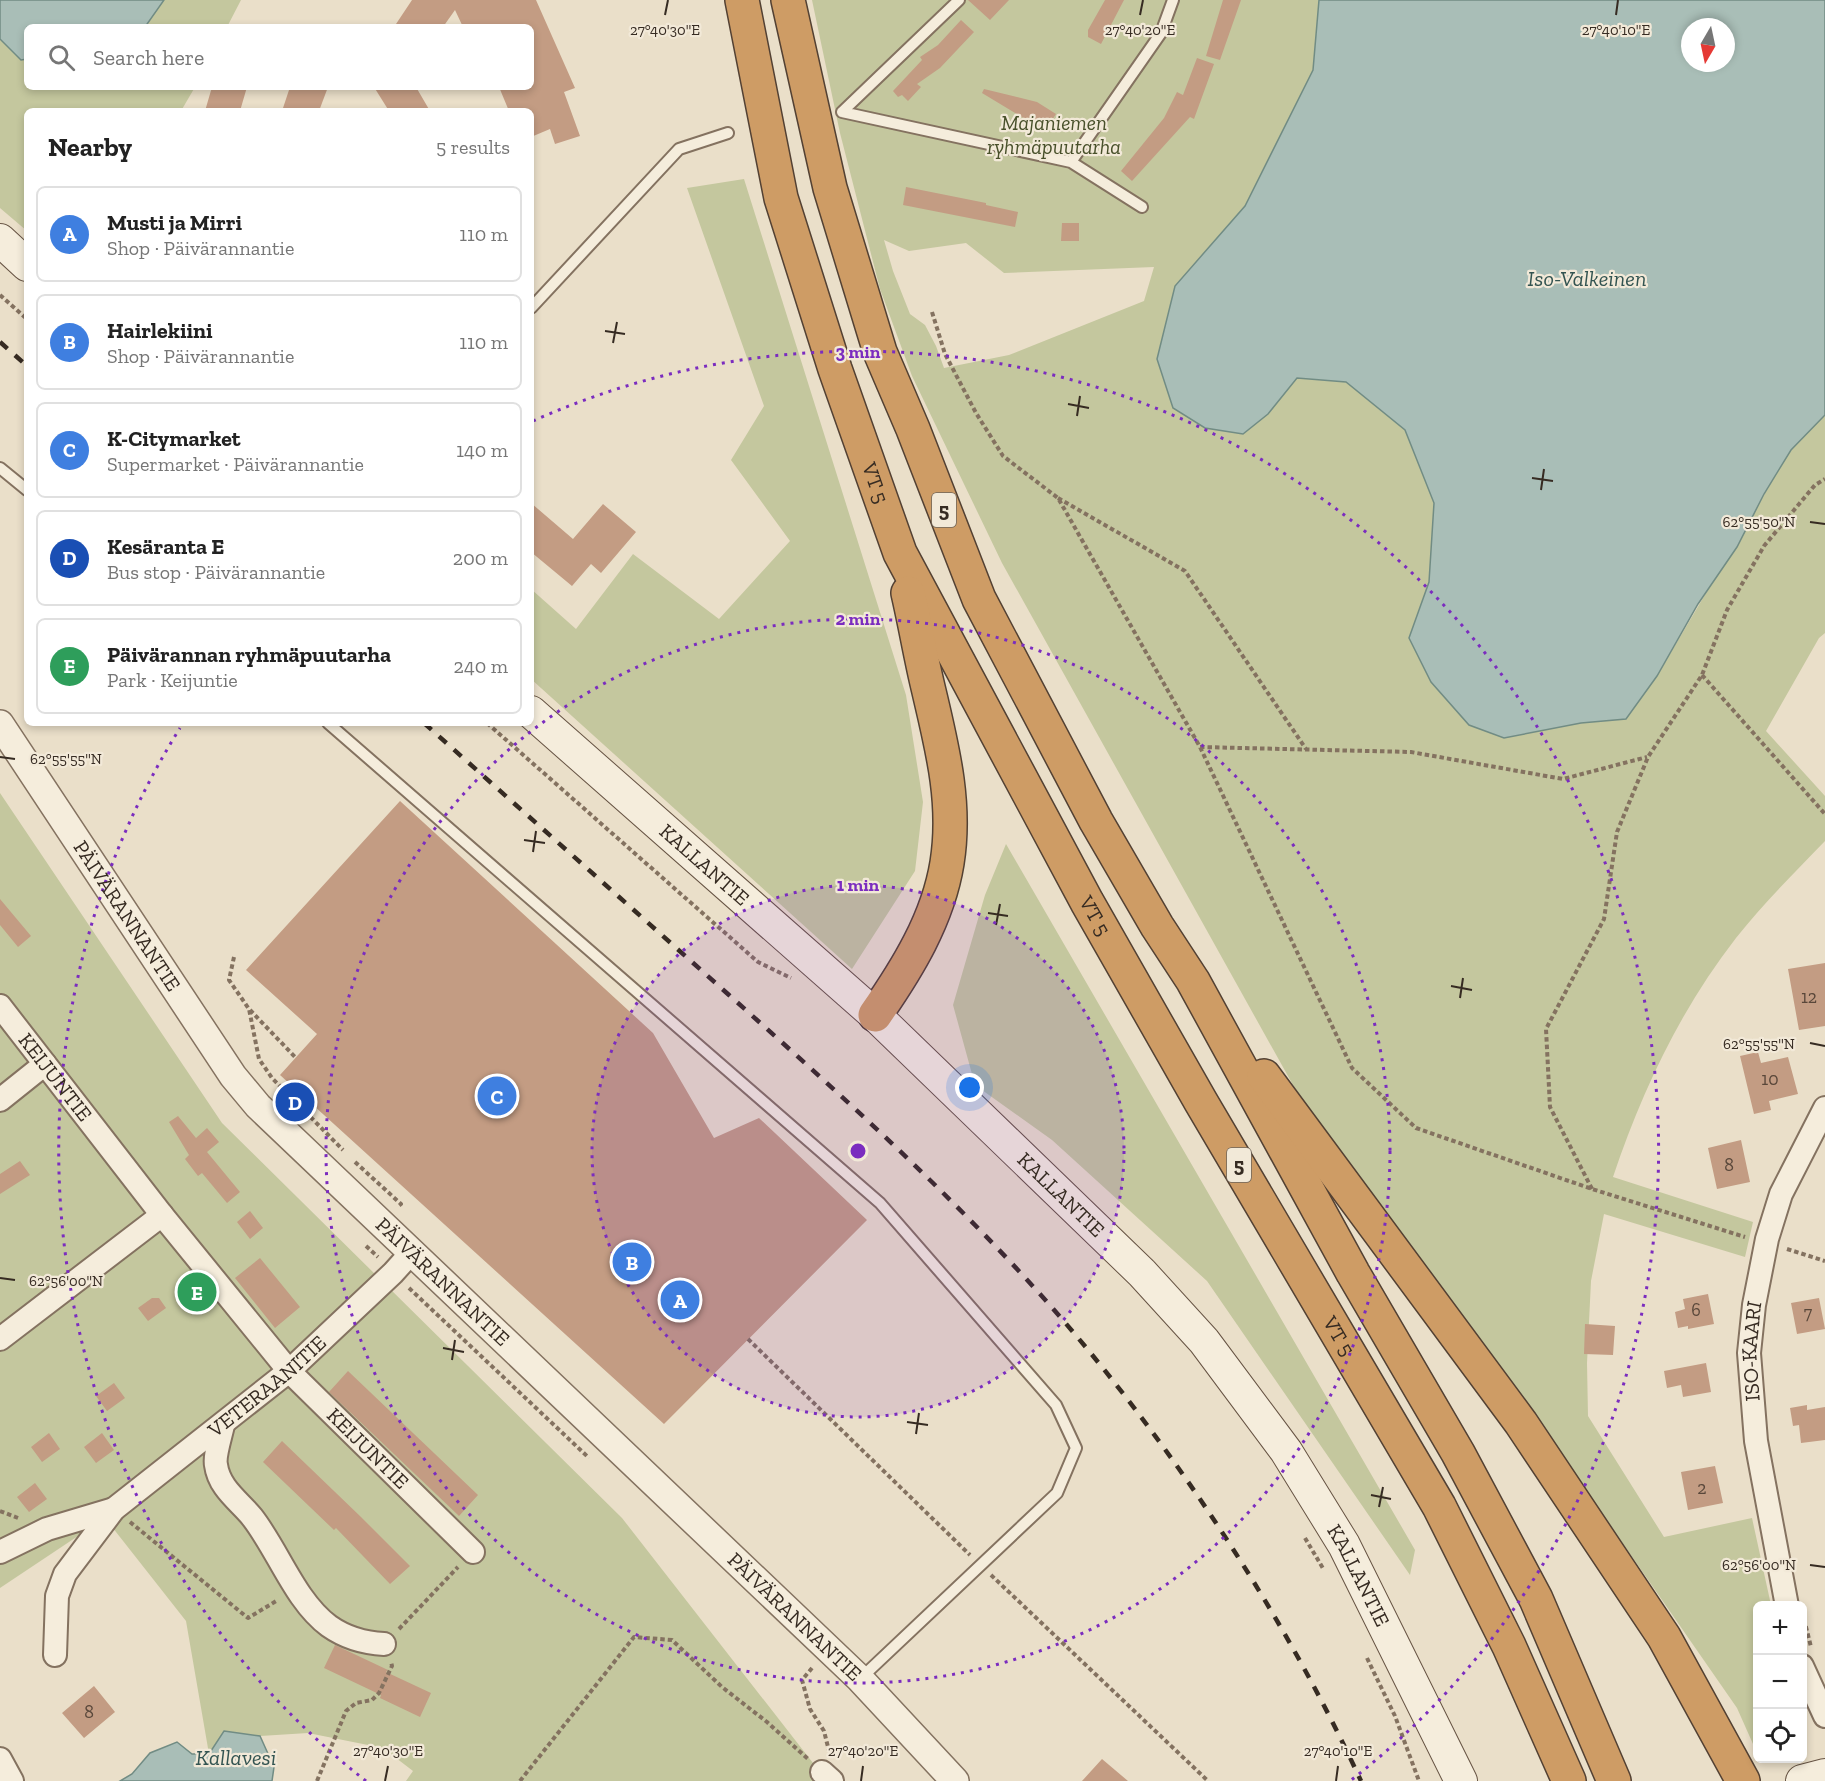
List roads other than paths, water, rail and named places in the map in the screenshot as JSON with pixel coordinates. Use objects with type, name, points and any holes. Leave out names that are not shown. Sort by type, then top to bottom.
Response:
[{"type":"highway","name":"VT 5","points":[[742,0],[781,198],[835,369],[900,553],[1087,902],[1201,1102],[1439,1506],[1509,1646],[1569,1781]]},
{"type":"highway","name":"VT 5","points":[[788,0],[830,188],[880,352],[913,429],[979,599],[1096,821],[1157,926],[1193,981],[1353,1273],[1458,1453],[1536,1599],[1614,1781]]},
{"type":"highway","points":[[875,1015],[901,978],[926,933],[947,866],[951,829],[949,790],[943,750],[900,553]]},
{"type":"highway","points":[[1193,981],[1521,1423],[1664,1637],[1743,1781]]},
{"type":"main road","points":[[0,240],[24,262]]},
{"type":"main road","name":"KALLANTIE","points":[[534,715],[875,1015],[1142,1273],[1211,1350],[1286,1450],[1344,1545],[1461,1781]]},
{"type":"main road","points":[[1802,1781],[1825,1775]]},
{"type":"street","name":"PÄIVÄRANNANTIE","points":[[0,724],[233,1076],[258,1106],[860,1679],[955,1781]]},
{"type":"street","name":"KEIJUNTIE","points":[[0,1006],[162,1215],[289,1371],[473,1552]]},
{"type":"street","points":[[0,1100],[45,1064]]},
{"type":"street","name":"ISO-KAARI","points":[[1786,1601],[1756,1441],[1749,1353],[1754,1305],[1766,1243],[1781,1194],[1825,1108]]},
{"type":"street","points":[[0,1339],[162,1215]]},
{"type":"street","name":"VETERAANITIE","points":[[55,1655],[57,1596],[65,1574],[114,1509],[289,1371],[393,1273],[411,1253]]},
{"type":"street","points":[[223,1425],[215,1465],[226,1490],[252,1516],[297,1589],[321,1619],[342,1635],[364,1643],[384,1644]]},
{"type":"street","name":"VETERAANITIE","points":[[0,1552],[47,1529],[114,1509]]},
{"type":"street","points":[[1807,1675],[1825,1716]]},
{"type":"street","points":[[0,1759],[12,1781]]},
{"type":"lane","points":[[959,0],[842,112],[869,116],[1071,162],[1142,207]]},
{"type":"lane","points":[[1071,162],[1161,33],[1173,0]]},
{"type":"lane","points":[[534,305],[679,149],[728,133]]},
{"type":"lane","points":[[0,468],[24,488]]},
{"type":"lane","points":[[331,726],[880,1203],[1056,1406],[1076,1448],[1057,1493],[860,1679]]},
{"type":"water","points":[[0,0],[164,0],[147,24],[24,24],[24,60],[21,60],[0,39]]},
{"type":"water","name":"Iso-Valkeinen","points":[[1319,0],[1825,0],[1825,415],[1791,450],[1764,494],[1737,547],[1698,604],[1657,676],[1626,719],[1581,723],[1504,738],[1469,725],[1431,682],[1409,638],[1429,582],[1434,503],[1405,430],[1346,382],[1297,378],[1268,414],[1243,434],[1205,428],[1173,408],[1157,359],[1175,286],[1245,206],[1313,70]]},
{"type":"water","name":"Kallavesi","points":[[224,1731],[260,1736],[274,1767],[272,1781],[120,1781],[132,1774],[150,1753],[177,1742],[192,1754],[209,1754]]},
{"type":"railway","points":[[0,342],[24,363]]},
{"type":"railway","points":[[427,726],[852,1107],[933,1183],[1048,1303],[1138,1412],[1221,1531],[1297,1655],[1361,1781]]},
{"type":"place","name":"K-Citymarket","points":[[497,1096]]},
{"type":"place","name":"Kesäranta E","points":[[295,1102]]},
{"type":"place","name":"Hairlekiini","points":[[632,1262]]},
{"type":"place","name":"Päivärannan ryhmäpuutarha","points":[[197,1292]]},
{"type":"place","name":"Musti ja Mirri","points":[[680,1300]]},
{"type":"park label","name":"Majaniemen ryhmäpuutarha","points":[[1054,135]]}]
